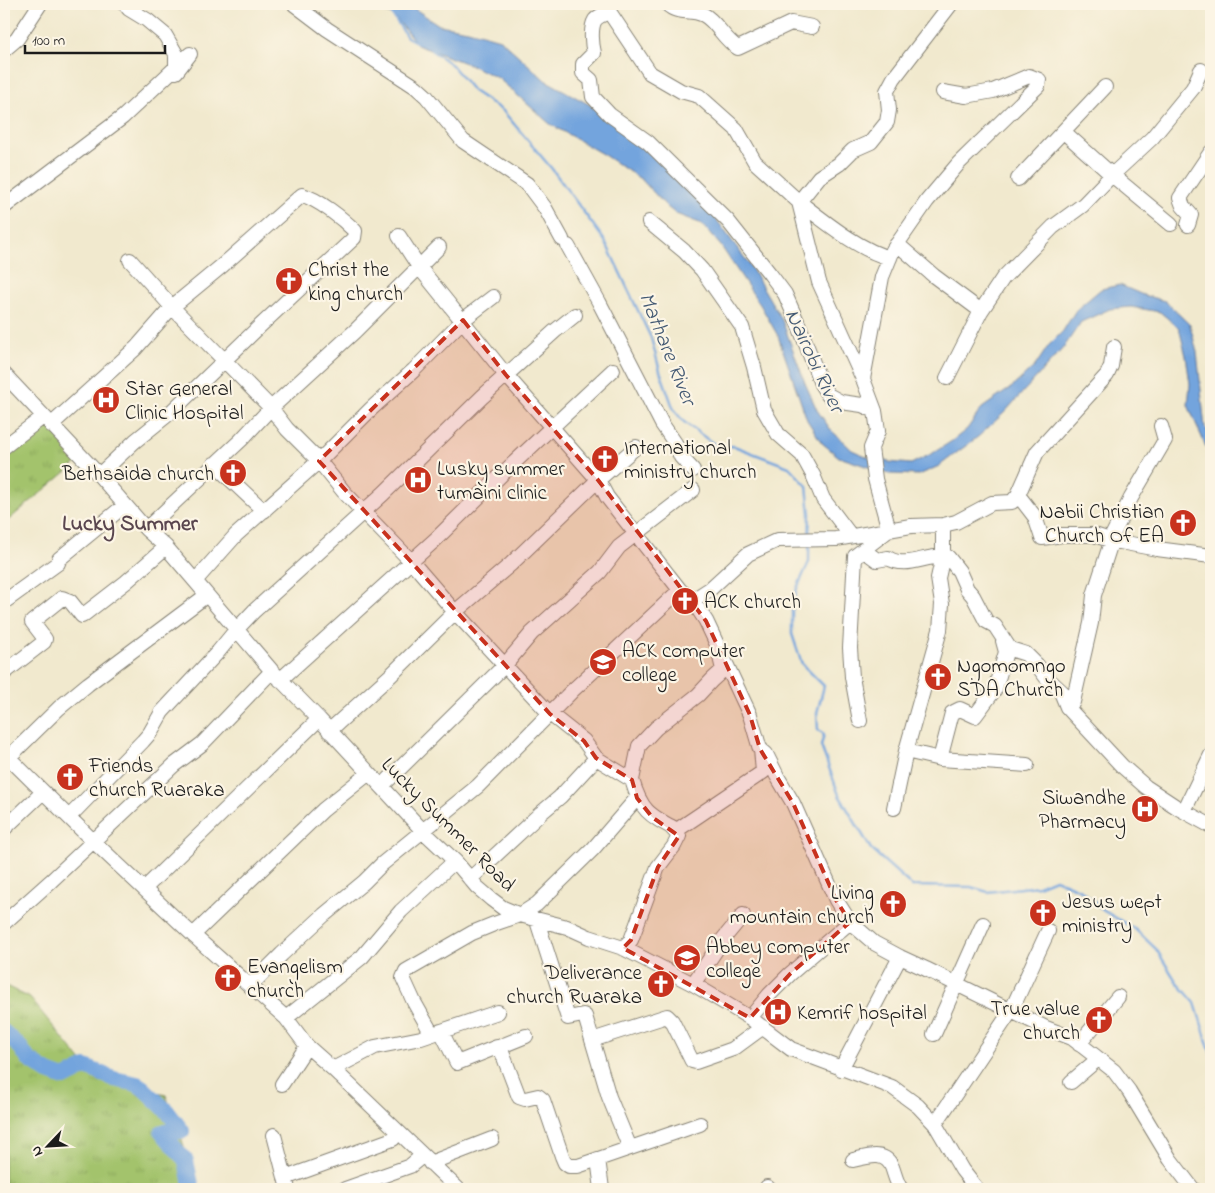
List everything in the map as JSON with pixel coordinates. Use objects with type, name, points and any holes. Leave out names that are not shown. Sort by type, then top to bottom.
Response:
[{"type":"street","points":[[4,50],[17,39],[40,4]]},
{"type":"street","points":[[4,207],[17,195],[123,117],[170,73],[176,66],[190,54],[176,72],[176,63],[176,54],[165,35],[125,4]]},
{"type":"street","points":[[294,4],[327,29],[416,87],[426,96],[463,141],[527,184],[545,208],[599,302],[662,424],[676,443],[681,457],[693,470]]},
{"type":"street","points":[[666,4],[672,9],[682,12],[691,11],[706,16],[732,45],[738,48],[791,23],[812,27]]},
{"type":"street","points":[[799,202],[819,177],[839,164],[854,150],[871,142],[887,122],[889,110],[887,91],[894,78],[951,4]]},
{"type":"street","points":[[875,411],[862,405],[841,402],[828,394],[820,384],[800,328],[785,294],[770,274],[728,221],[648,142],[610,115],[593,97],[591,80],[583,73],[583,64],[594,53],[592,44],[593,22],[606,8],[650,73],[681,91],[699,96],[736,129],[755,162],[799,202],[828,224],[878,255],[903,249],[934,276],[981,311]]},
{"type":"street","points":[[947,378],[981,311],[1003,278],[1053,227],[1083,205],[1152,138],[1193,88],[1201,70]]},
{"type":"street","points":[[863,379],[882,277],[893,251],[927,201],[959,163],[1038,86],[1040,80],[1029,76],[993,91],[966,96],[943,92]]},
{"type":"street","points":[[1018,179],[1106,88]]},
{"type":"street","points":[[1064,132],[1171,224]]},
{"type":"street","points":[[1188,225],[1191,215],[1183,206],[1180,198],[1211,152]]},
{"type":"street","points":[[4,447],[47,421],[136,348],[172,307],[302,195],[312,197],[355,231],[354,238],[171,412],[135,441],[99,475]]},
{"type":"street","points":[[799,202],[819,282],[863,379],[875,411],[878,431],[871,448],[875,479],[889,530]]},
{"type":"street","points":[[649,222],[684,251],[702,270],[742,327],[764,410],[778,434],[802,455],[823,499],[851,536]]},
{"type":"street","points":[[398,236],[419,267],[506,375],[598,480],[607,497],[680,590],[693,600],[706,621],[750,715],[760,749],[763,772],[677,830]]},
{"type":"street","points":[[146,530],[240,440],[270,408],[355,331],[439,247]]},
{"type":"street","points":[[130,260],[172,307],[270,408],[287,430],[319,461],[344,492],[411,561],[455,612],[550,714],[584,742],[596,758],[632,780]]},
{"type":"street","points":[[195,581],[236,535],[319,461],[463,320],[492,297]]},
{"type":"street","points":[[69,817],[144,740],[162,712],[236,630],[383,494],[464,414],[574,315]]},
{"type":"street","points":[[693,600],[710,589],[748,554],[778,540],[836,539],[911,526],[943,525],[956,522],[992,503],[1012,502],[1018,495],[1037,452],[1107,375],[1111,366],[1114,347]]},
{"type":"street","points":[[4,923],[174,765],[202,744],[276,675],[411,561],[613,370]]},
{"type":"street","name":"Lucky Summer Road","points":[[4,374],[99,475],[146,530],[166,547],[276,675],[423,831],[455,861],[477,887],[503,908],[520,915],[566,927],[588,937],[623,948],[693,984],[750,1018],[791,1048],[841,1069],[857,1073],[892,1087],[918,1106],[935,1124],[962,1170],[977,1189]]},
{"type":"street","points":[[1110,540],[1130,498],[1165,440],[1161,426]]},
{"type":"street","points":[[329,731],[391,675],[455,612],[511,564],[598,480],[636,447]]},
{"type":"street","points":[[214,464],[264,510]]},
{"type":"street","points":[[382,786],[487,681],[506,665],[532,633],[600,572],[619,547],[693,490]]},
{"type":"street","points":[[1018,495],[1034,517],[1042,538],[1062,535],[1094,535],[1157,549],[1211,556]]},
{"type":"street","points":[[4,602],[58,563],[59,558],[125,505]]},
{"type":"street","points":[[894,808],[906,751],[940,630],[942,604],[938,578],[943,556],[943,525]]},
{"type":"street","points":[[860,721],[852,677],[850,648],[855,556],[889,530]]},
{"type":"street","points":[[1070,704],[1091,623],[1094,595],[1114,534],[1110,540]]},
{"type":"street","points":[[4,673],[44,642],[45,639],[32,622],[62,598],[70,601],[82,616],[126,582],[166,547]]},
{"type":"street","points":[[855,556],[866,552],[877,560],[888,558],[896,563],[943,556],[948,557],[959,571],[967,590],[973,596],[986,621],[995,626],[1010,649],[1026,654],[1037,665],[1128,771],[1146,787],[1211,826]]},
{"type":"street","points":[[250,986],[324,915],[478,786],[572,691],[680,590]]},
{"type":"street","points":[[207,595],[122,657],[73,696],[6,755],[93,842],[286,1018],[307,1046],[458,1189]]},
{"type":"street","points":[[940,759],[952,713],[960,709],[975,716],[994,689],[1006,652],[1000,634]]},
{"type":"street","points":[[677,830],[652,817],[637,798],[632,780],[639,746],[656,728],[698,695],[723,670],[717,647]]},
{"type":"street","points":[[144,889],[319,719]]},
{"type":"street","points":[[760,749],[766,754],[793,803],[836,900],[850,922],[874,943],[900,958],[1046,1028],[1062,1033],[1114,1071],[1129,1091],[1170,1159],[1193,1189]]},
{"type":"street","points":[[906,751],[940,759],[1027,765]]},
{"type":"street","points":[[1184,811],[1211,755]]},
{"type":"street","points":[[470,879],[560,797],[596,758]]},
{"type":"street","points":[[193,935],[323,810],[369,773]]},
{"type":"street","points":[[4,829],[43,792]]},
{"type":"street","points":[[526,1036],[457,1063],[414,1002],[403,978],[406,971],[472,934],[520,915],[537,904],[593,850],[637,798]]},
{"type":"street","points":[[623,948],[631,940],[658,867],[679,836],[670,826],[677,830]]},
{"type":"street","points":[[286,1018],[362,957],[401,912],[455,861]]},
{"type":"street","points":[[693,984],[724,938],[744,915]]},
{"type":"street","points":[[750,1018],[768,995],[850,922]]},
{"type":"street","points":[[538,924],[568,1018],[584,1015],[609,1097],[630,1148]]},
{"type":"street","points":[[934,1034],[955,983],[983,924]]},
{"type":"street","points":[[935,1124],[1011,1011],[1048,931]]},
{"type":"street","points":[[841,1069],[900,958]]},
{"type":"street","points":[[1079,1044],[1118,997]]},
{"type":"street","points":[[333,1069],[375,1047],[436,1033],[498,1012]]},
{"type":"street","points":[[592,1040],[667,1016],[672,1021],[692,1061],[696,1062],[733,1049],[763,1027]]},
{"type":"street","points":[[282,1084],[307,1046]]},
{"type":"street","points":[[499,1047],[519,1097],[525,1099],[538,1096],[544,1100],[565,1163],[573,1167],[700,1124]]},
{"type":"street","points":[[1071,1082],[1098,1059]]},
{"type":"street","points":[[274,1135],[287,1184],[393,1139]]},
{"type":"street","points":[[345,1189],[426,1159],[492,1139]]},
{"type":"street","points":[[853,1160],[876,1155],[882,1156],[892,1168],[894,1177],[901,1189]]},
{"type":"street","points":[[598,1159],[602,1189]]},
{"type":"highlighted area","points":[[463,320],[506,375],[598,480],[706,621],[750,715],[760,749],[793,803],[836,900],[850,922],[790,974],[750,1018],[623,948],[631,940],[658,867],[679,836],[652,817],[637,798],[632,780],[596,758],[584,741],[550,714],[319,461]]},
{"type":"shaded area","name":"Kemrif hospital","points":[[776,992],[798,1006],[781,1031],[759,1019]]},
{"type":"green space","points":[[41,418],[79,461],[6,522],[4,519],[4,449]]},
{"type":"green space","points":[[4,985],[30,998],[97,1080],[166,1095],[199,1189],[4,1189]]},
{"type":"water","points":[[368,4],[409,5],[439,25],[468,30],[500,39],[545,80],[599,110],[661,160],[716,219],[749,264],[782,320],[817,410],[831,430],[852,450],[868,457],[889,462],[911,464],[933,453],[967,429],[982,408],[1012,387],[1035,366],[1049,345],[1063,331],[1076,310],[1101,289],[1120,285],[1143,295],[1165,301],[1190,325],[1197,352],[1205,428],[1211,433],[1211,452],[1206,447],[1188,405],[1190,384],[1179,328],[1160,312],[1131,307],[1110,309],[1081,322],[1064,347],[1004,413],[979,436],[939,466],[919,475],[889,474],[839,457],[822,443],[807,420],[778,336],[761,306],[721,246],[702,224],[676,214],[642,180],[604,155],[550,124],[498,78],[468,64],[419,46],[393,15]]},
{"type":"waterway","name":"Mathare River","points":[[392,14],[407,37],[418,43]]},
{"type":"waterway","name":"Mathare River","points":[[431,50],[452,65],[473,91],[503,111],[552,169],[605,241],[651,338],[674,410],[684,422],[718,447],[734,446],[789,467],[807,486],[810,514],[809,535]]},
{"type":"waterway","name":"Mathare River","points":[[809,543],[809,562],[797,588],[792,611],[792,634],[802,664],[824,686],[817,713],[818,730],[824,734],[821,746],[839,795],[871,849],[912,886],[971,887],[988,892],[1038,886],[1055,879],[1081,890],[1104,911],[1135,929],[1156,949],[1176,981],[1195,1003],[1211,1054]]},
{"type":"waterway","points":[[4,1032],[21,1048],[28,1059],[48,1072],[64,1078],[86,1067],[114,1079],[137,1084],[143,1088],[167,1111],[182,1131],[162,1132],[186,1161],[192,1189]]},
{"type":"place","name":"Christ the king church","points":[[289,281]]},
{"type":"place","name":"Star General Clinic Hospital","points":[[106,400]]},
{"type":"place","name":"International ministry church","points":[[605,459]]},
{"type":"place","name":"Bethsaida church","points":[[233,473]]},
{"type":"place","name":"Lusky summer tumaini clinic","points":[[418,480]]},
{"type":"place","name":"Nabii Christian Church Of EA","points":[[1183,523]]},
{"type":"place","name":"ACK church","points":[[685,601]]},
{"type":"place","name":"ACK computer college","points":[[603,662]]},
{"type":"place","name":"Ngomomngo SDA Church","points":[[938,677]]},
{"type":"place","name":"Friends church Ruaraka","points":[[70,777]]},
{"type":"place","name":"Siwandhe Pharmacy","points":[[1145,809]]},
{"type":"place","name":"Living mountain church","points":[[893,904]]},
{"type":"place","name":"Jesus wept ministry","points":[[1043,913]]},
{"type":"place","name":"Abbey computer college","points":[[687,958]]},
{"type":"place","name":"Evangelism church","points":[[228,978]]},
{"type":"place","name":"Deliverance church Ruaraka","points":[[661,984]]},
{"type":"place","name":"Kemrif hospital","points":[[778,1012]]},
{"type":"place","name":"True value church","points":[[1099,1020]]},
{"type":"district","name":"Lucky Summer","points":[[130,522]]},
{"type":"water label","name":"Nairobi River","points":[[816,360]]}]
